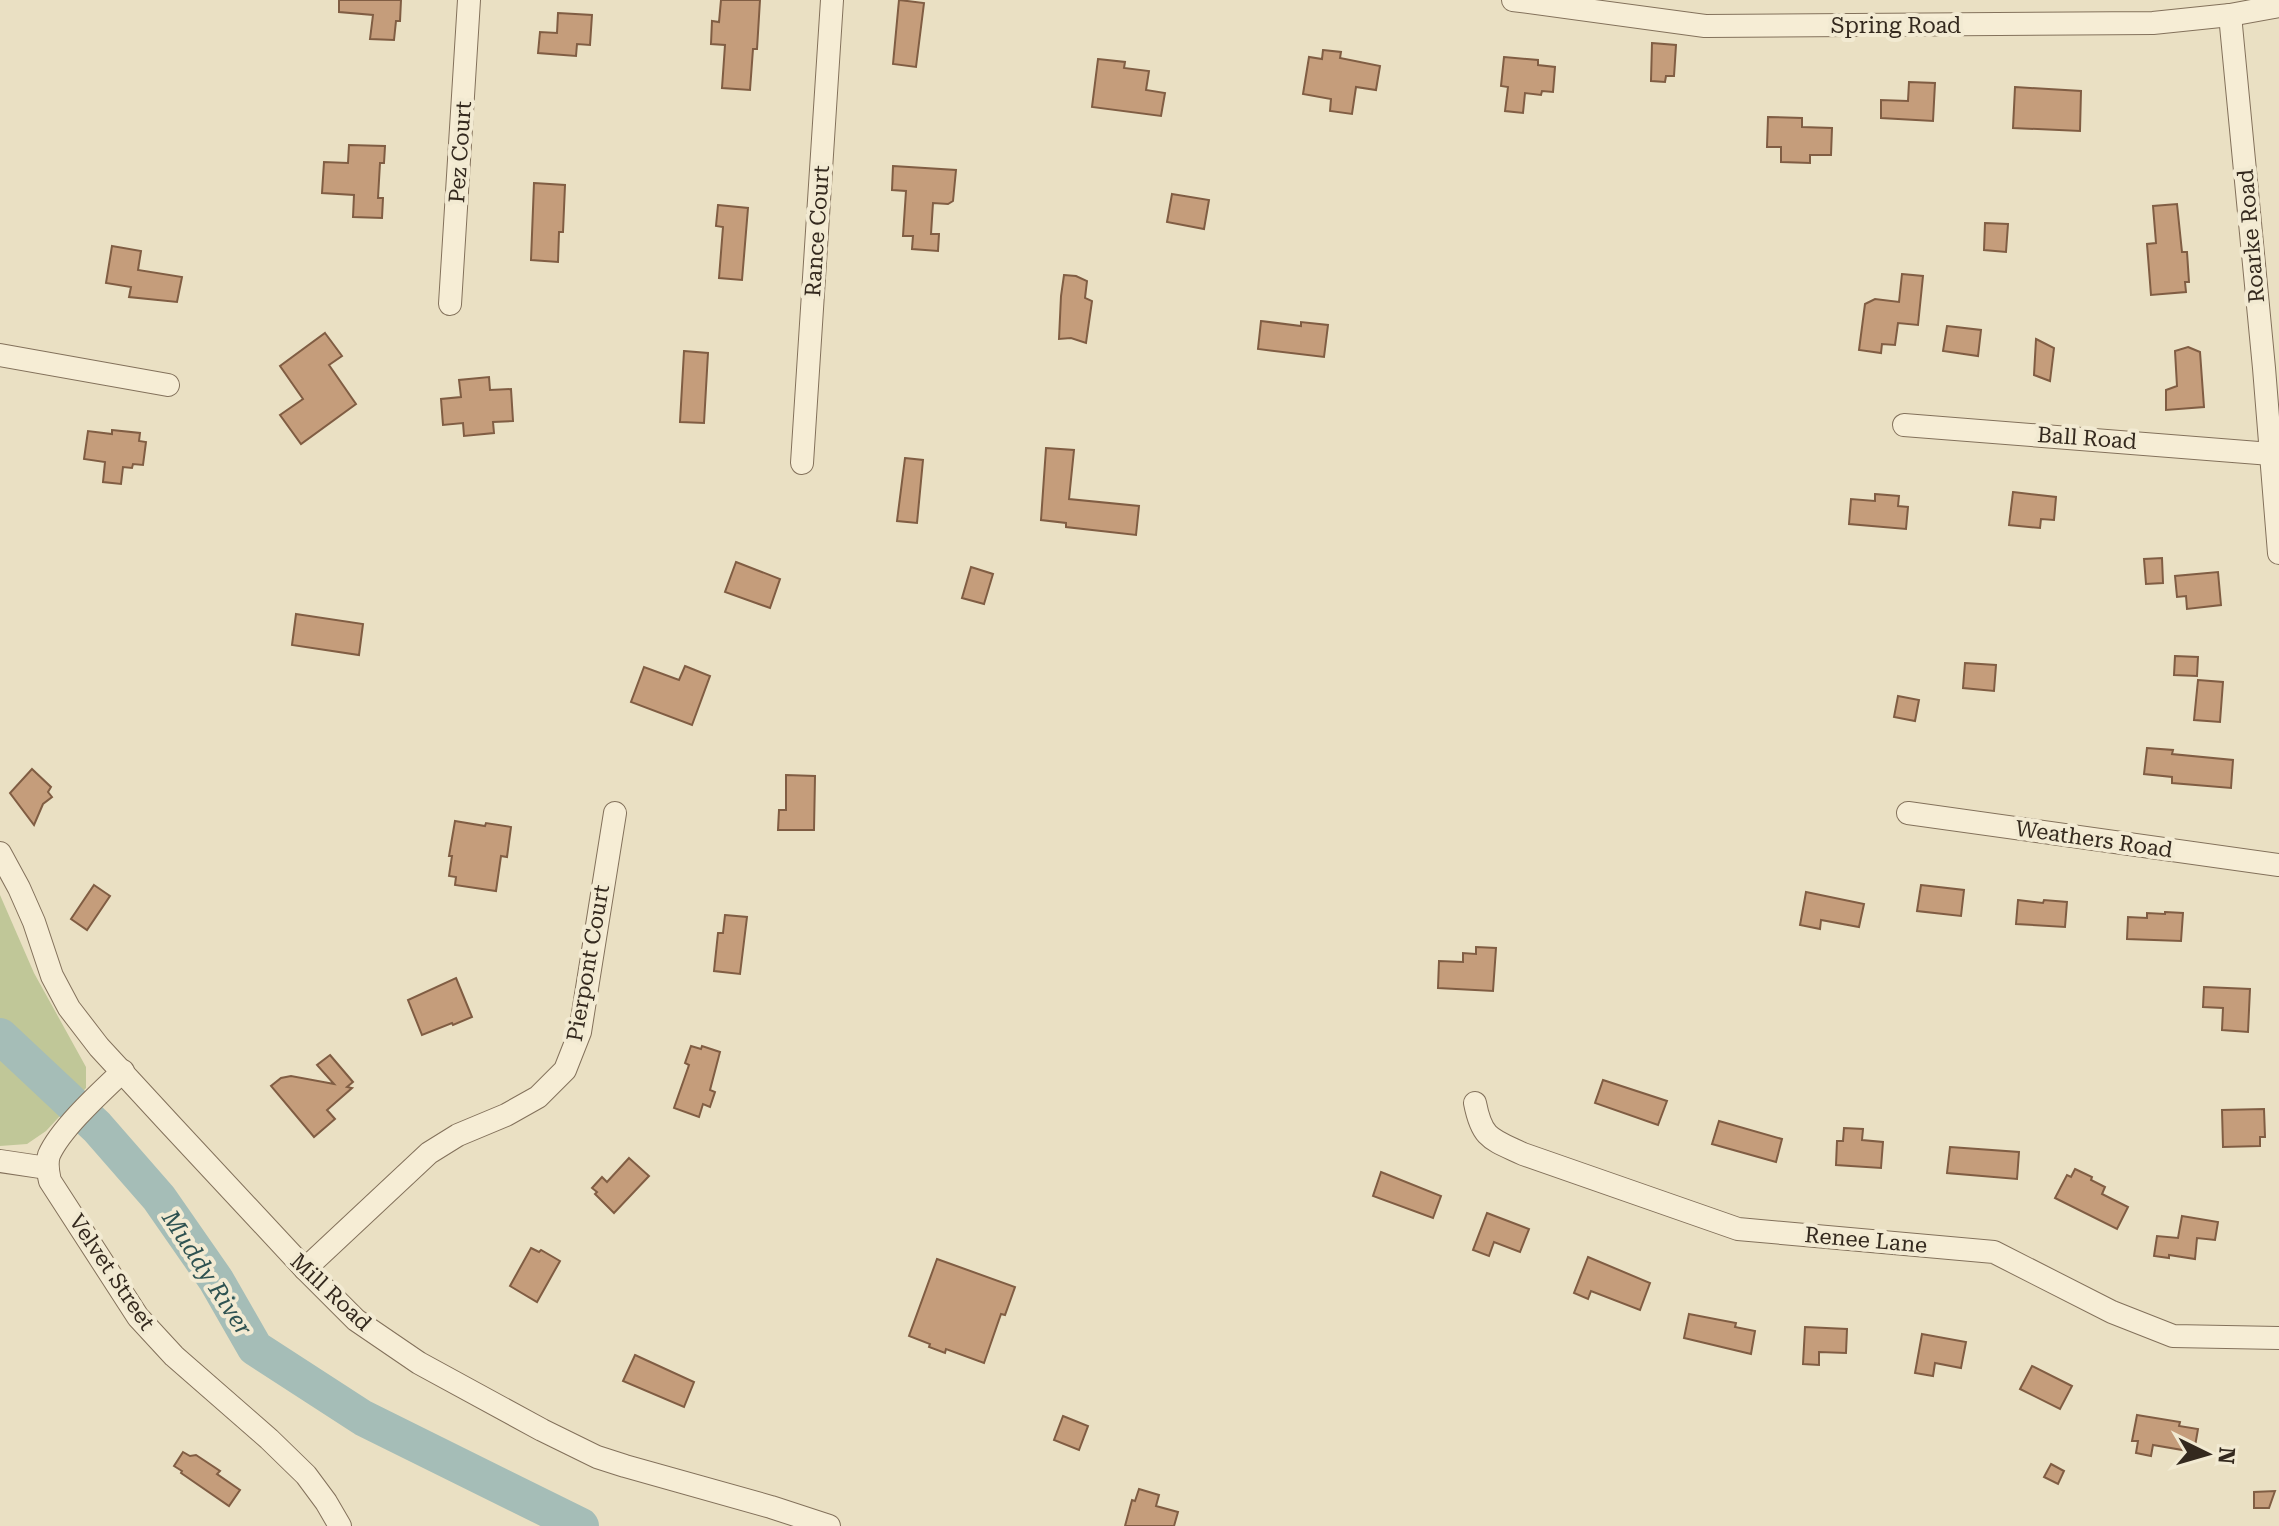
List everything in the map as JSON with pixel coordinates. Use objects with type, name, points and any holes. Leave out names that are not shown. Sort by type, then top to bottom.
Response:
[{"type":"street","name":"Pez Court","points":[[450,304],[469,0]]},
{"type":"street","name":"Rance Court","points":[[802,463],[832,0]]},
{"type":"street","name":"Spring Road","points":[[1513,0],[1705,26],[2153,23],[2279,6]]},
{"type":"street","name":"Roarke Road","points":[[2230,15],[2272,368],[2271,454],[2279,553]]},
{"type":"street","points":[[0,355],[168,385]]},
{"type":"street","name":"Ball Road","points":[[1904,425],[2271,454]]},
{"type":"street","name":"Pierpont Court","points":[[305,1269],[429,1153],[458,1135],[506,1115],[538,1097],[565,1070],[580,1032],[615,813]]},
{"type":"street","name":"Weathers Road","points":[[1908,813],[2279,865]]},
{"type":"street","name":"Mill Road","points":[[0,853],[19,888],[52,976],[69,1008],[99,1047],[356,1320],[394,1348],[597,1457],[829,1526]]},
{"type":"street","points":[[0,1161],[47,1168],[48,1157],[67,1130],[123,1071]]},
{"type":"street","name":"Renee Lane","points":[[1475,1103],[1479,1124],[1491,1139],[1523,1154],[1738,1229],[1994,1252],[2112,1312],[2173,1336],[2279,1338]]},
{"type":"street","name":"Velvet Street","points":[[47,1168],[56,1192],[138,1317],[174,1356],[306,1475],[340,1526]]},
{"type":"green space","points":[[0,895],[34,973],[86,1067],[86,1088],[46,1131],[27,1144],[0,1146]]},
{"type":"building","points":[[339,0],[401,0],[400,21],[396,21],[394,40],[370,39],[373,15],[339,12]]},
{"type":"building","points":[[721,0],[760,0],[757,49],[753,49],[750,90],[722,88],[725,45],[711,44],[712,21],[719,22]]},
{"type":"building","points":[[899,0],[924,3],[916,67],[893,64]]},
{"type":"building","points":[[558,13],[592,15],[590,45],[577,44],[576,56],[538,53],[540,32],[557,33]]},
{"type":"building","points":[[1652,43],[1676,45],[1674,76],[1666,76],[1665,82],[1651,81]]},
{"type":"building","points":[[1323,50],[1341,52],[1340,58],[1380,66],[1376,90],[1356,87],[1352,114],[1330,111],[1331,99],[1303,94],[1309,57],[1322,59]]},
{"type":"building","points":[[1504,57],[1538,60],[1538,65],[1555,67],[1553,92],[1542,91],[1541,95],[1525,93],[1523,113],[1505,111],[1508,87],[1501,86]]},
{"type":"building","points":[[1098,59],[1125,62],[1124,68],[1149,71],[1146,90],[1165,93],[1161,116],[1092,107]]},
{"type":"building","points":[[1909,82],[1935,83],[1933,121],[1881,118],[1881,100],[1908,101]]},
{"type":"building","points":[[2015,87],[2081,91],[2080,131],[2013,128]]},
{"type":"building","points":[[1768,117],[1802,118],[1802,127],[1832,128],[1831,155],[1810,155],[1810,163],[1781,162],[1781,147],[1767,147]]},
{"type":"building","points":[[349,145],[385,146],[384,163],[380,163],[378,198],[383,198],[382,218],[353,217],[354,195],[322,193],[324,162],[348,163]]},
{"type":"building","points":[[893,166],[956,170],[953,201],[948,204],[933,203],[931,234],[939,234],[938,251],[912,249],[913,236],[903,236],[906,191],[892,190]]},
{"type":"building","points":[[534,183],[565,185],[558,262],[531,260]]},
{"type":"building","points":[[1172,194],[1209,200],[1204,229],[1167,222]]},
{"type":"building","points":[[2177,204],[2182,252],[2187,252],[2189,282],[2185,282],[2186,292],[2151,295],[2147,244],[2156,243],[2153,206]]},
{"type":"building","points":[[718,205],[748,208],[742,280],[719,278],[723,227],[716,226]]},
{"type":"building","points":[[1985,223],[2008,224],[2006,252],[1984,250]]},
{"type":"building","points":[[112,246],[141,251],[138,270],[182,277],[177,302],[129,297],[131,287],[106,283]]},
{"type":"building","points":[[1902,274],[1923,276],[1918,325],[1898,323],[1895,345],[1882,344],[1881,353],[1859,350],[1865,304],[1875,299],[1899,302]]},
{"type":"building","points":[[1064,275],[1087,281],[1085,298],[1092,301],[1086,343],[1071,338],[1059,339]]},
{"type":"building","points":[[1261,321],[1301,326],[1301,322],[1328,325],[1324,357],[1258,349]]},
{"type":"building","points":[[1947,326],[1981,330],[1978,356],[1943,351]]},
{"type":"building","points":[[325,333],[342,356],[329,365],[356,404],[301,444],[280,415],[303,399],[280,366]]},
{"type":"building","points":[[2036,339],[2054,348],[2050,381],[2034,375]]},
{"type":"building","points":[[2188,347],[2200,352],[2204,407],[2166,410],[2166,390],[2177,386],[2175,351]]},
{"type":"building","points":[[684,351],[708,353],[704,423],[680,422]]},
{"type":"building","points":[[489,377],[490,390],[511,389],[513,421],[493,422],[494,433],[464,436],[463,423],[443,425],[441,399],[461,397],[459,380]]},
{"type":"building","points":[[112,430],[140,433],[139,441],[146,442],[143,465],[123,467],[121,484],[103,482],[105,462],[84,459],[88,431],[112,434]]},
{"type":"building","points":[[1046,448],[1074,450],[1069,499],[1139,506],[1136,535],[1066,527],[1066,523],[1041,520]]},
{"type":"building","points":[[905,458],[923,460],[917,523],[897,521]]},
{"type":"building","points":[[2013,492],[2056,497],[2054,520],[2041,519],[2040,528],[2009,525]]},
{"type":"building","points":[[1875,494],[1899,496],[1898,506],[1908,507],[1906,529],[1849,524],[1851,499],[1875,501]]},
{"type":"building","points":[[2162,558],[2163,583],[2146,584],[2144,559]]},
{"type":"building","points":[[736,562],[780,579],[770,608],[725,592]]},
{"type":"building","points":[[971,567],[993,574],[984,604],[962,598]]},
{"type":"building","points":[[2218,572],[2221,605],[2187,609],[2186,596],[2177,597],[2175,576]]},
{"type":"building","points":[[296,614],[363,624],[359,655],[292,645]]},
{"type":"building","points":[[2175,656],[2198,657],[2197,676],[2174,675]]},
{"type":"building","points":[[1965,663],[1996,665],[1994,691],[1963,688]]},
{"type":"building","points":[[685,666],[710,676],[692,725],[631,702],[644,667],[679,680]]},
{"type":"building","points":[[2198,680],[2223,682],[2220,722],[2194,720]]},
{"type":"building","points":[[1898,696],[1919,700],[1915,721],[1894,717]]},
{"type":"building","points":[[2147,748],[2173,750],[2172,754],[2233,760],[2231,788],[2172,783],[2172,777],[2144,774]]},
{"type":"building","points":[[32,769],[51,787],[48,792],[52,797],[43,804],[34,825],[10,793]]},
{"type":"building","points":[[786,775],[815,776],[814,830],[778,830],[779,810],[786,810]]},
{"type":"building","points":[[455,821],[511,827],[507,857],[501,856],[496,891],[455,885],[456,877],[449,876]]},
{"type":"building","points":[[94,885],[110,896],[87,930],[71,919]]},
{"type":"building","points":[[1921,885],[1964,890],[1961,916],[1917,911]]},
{"type":"building","points":[[1806,892],[1864,904],[1859,927],[1821,920],[1820,929],[1800,925]]},
{"type":"building","points":[[2018,900],[2067,902],[2065,927],[2016,924]]},
{"type":"building","points":[[2147,913],[2183,913],[2181,941],[2127,939],[2128,917],[2147,918]]},
{"type":"building","points":[[725,915],[747,917],[740,974],[714,971],[718,933],[723,933]]},
{"type":"building","points":[[1476,947],[1496,948],[1493,991],[1438,988],[1439,961],[1463,962],[1463,953],[1476,954]]},
{"type":"building","points":[[456,978],[472,1017],[422,1035],[408,1000]]},
{"type":"building","points":[[2204,987],[2250,989],[2248,1032],[2222,1030],[2223,1008],[2203,1007]]},
{"type":"building","points":[[691,1046],[720,1052],[710,1090],[715,1092],[710,1107],[703,1104],[699,1117],[674,1108],[689,1065],[685,1063]]},
{"type":"building","points":[[330,1055],[353,1082],[347,1087],[352,1088],[327,1110],[335,1119],[314,1137],[271,1086],[281,1078],[291,1076],[334,1084],[317,1065]]},
{"type":"building","points":[[1603,1080],[1667,1101],[1658,1125],[1595,1103]]},
{"type":"building","points":[[2264,1109],[2265,1137],[2260,1137],[2260,1146],[2223,1147],[2222,1110]]},
{"type":"building","points":[[1719,1121],[1782,1139],[1776,1162],[1712,1144]]},
{"type":"building","points":[[1844,1128],[1863,1129],[1862,1140],[1883,1142],[1881,1168],[1836,1165],[1837,1141],[1843,1141]]},
{"type":"building","points":[[1950,1147],[2019,1152],[2017,1179],[1947,1173]]},
{"type":"building","points":[[629,1158],[649,1176],[614,1213],[592,1188],[602,1177],[607,1182]]},
{"type":"building","points":[[2075,1169],[2105,1187],[2102,1194],[2128,1207],[2117,1229],[2055,1198],[2067,1175],[2071,1177]]},
{"type":"building","points":[[1381,1172],[1441,1196],[1433,1218],[1373,1196]]},
{"type":"building","points":[[1487,1213],[1529,1229],[1520,1252],[1494,1242],[1489,1256],[1473,1250]]},
{"type":"building","points":[[2182,1216],[2218,1222],[2215,1240],[2197,1238],[2195,1259],[2154,1256],[2157,1236],[2178,1238]]},
{"type":"building","points":[[531,1248],[560,1261],[537,1302],[510,1286]]},
{"type":"building","points":[[1588,1257],[1650,1283],[1640,1310],[1591,1291],[1588,1299],[1574,1293]]},
{"type":"building","points":[[937,1259],[1015,1287],[1005,1315],[1001,1314],[984,1363],[946,1349],[945,1353],[909,1336]]},
{"type":"building","points":[[1689,1314],[1736,1323],[1735,1327],[1755,1331],[1751,1354],[1684,1338]]},
{"type":"building","points":[[1805,1327],[1847,1329],[1846,1353],[1819,1352],[1819,1365],[1803,1364]]},
{"type":"building","points":[[1922,1334],[1966,1342],[1961,1368],[1935,1363],[1933,1376],[1915,1373]]},
{"type":"building","points":[[635,1355],[694,1382],[684,1407],[623,1381]]},
{"type":"building","points":[[2032,1366],[2072,1386],[2060,1409],[2020,1389]]},
{"type":"building","points":[[2137,1415],[2180,1422],[2179,1426],[2198,1429],[2194,1452],[2153,1445],[2151,1456],[2136,1453],[2138,1441],[2132,1441]]},
{"type":"building","points":[[1063,1416],[1088,1426],[1079,1450],[1054,1440]]},
{"type":"building","points":[[183,1452],[196,1455],[220,1471],[217,1474],[240,1490],[229,1506],[174,1466]]},
{"type":"building","points":[[2051,1464],[2064,1471],[2058,1484],[2044,1477]]},
{"type":"building","points":[[1139,1489],[1159,1495],[1156,1506],[1178,1512],[1174,1526],[1125,1526],[1132,1500],[1135,1501]]},
{"type":"building","points":[[2275,1491],[2269,1508],[2254,1508],[2254,1492]]},
{"type":"waterway","name":"Muddy River","points":[[0,1036],[97,1127],[159,1198],[216,1280],[255,1348],[363,1418],[581,1526]]}]
